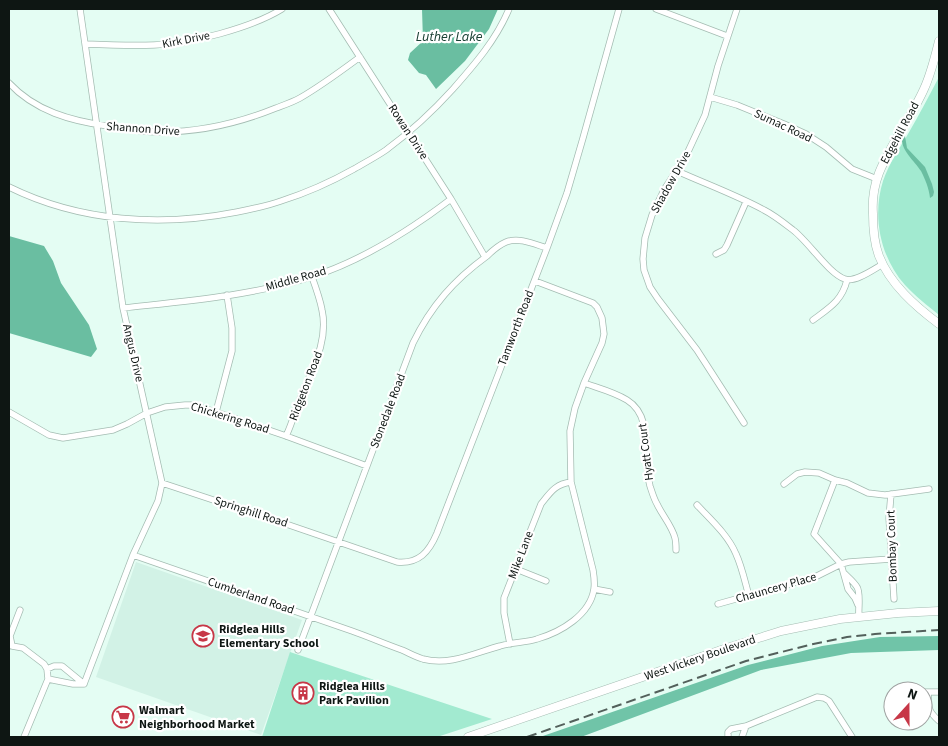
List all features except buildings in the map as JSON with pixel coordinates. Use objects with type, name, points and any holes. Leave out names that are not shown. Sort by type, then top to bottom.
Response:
[{"type":"main road","name":"Edgehill Road","points":[[939,41],[925,87],[890,149],[877,179],[872,204],[875,242],[884,264],[903,293],[939,324]]},
{"type":"main road","name":"West Vickery Boulevard","points":[[468,737],[781,631],[859,617],[939,611]]},
{"type":"street","name":"Angus Drive","points":[[80,9],[123,308],[162,483],[158,501],[133,556],[84,684]]},
{"type":"street","name":"Kirk Drive","points":[[85,44],[155,45],[176,43],[242,27],[282,9]]},
{"type":"street","name":"Rowan Drive","points":[[329,9],[485,256]]},
{"type":"street","points":[[9,187],[60,207],[80,212],[144,220],[196,218],[261,207],[312,190],[386,150],[442,102],[499,31],[509,9]]},
{"type":"street","name":"Tamworth Road","points":[[338,542],[404,563],[423,556],[433,543],[567,193],[619,9]]},
{"type":"street","points":[[656,9],[727,36]]},
{"type":"street","name":"Shadow Drive","points":[[737,9],[727,36],[705,115],[696,136],[652,215],[645,238],[644,270],[650,287],[697,350],[744,423]]},
{"type":"street","name":"Shannon Drive","points":[[9,83],[23,97],[35,104],[75,121],[158,132],[186,132],[252,118],[299,99],[360,57]]},
{"type":"street","name":"Sumac Road","points":[[710,97],[736,105],[806,134],[826,147],[852,169],[877,179]]},
{"type":"street","points":[[677,170],[765,211],[795,231],[833,272],[844,279],[856,279],[884,264]]},
{"type":"street","name":"Middle Road","points":[[123,308],[247,292],[312,277],[359,258],[386,244],[451,200]]},
{"type":"street","points":[[716,254],[724,250],[728,245],[746,202]]},
{"type":"street","name":"Stonedale Road","points":[[298,650],[419,330],[441,297],[456,280],[505,242],[518,240],[547,248]]},
{"type":"street","name":"Ridgeton Road","points":[[286,436],[322,344],[324,329],[322,310],[312,277]]},
{"type":"street","points":[[813,320],[840,298],[847,280]]},
{"type":"street","points":[[534,281],[592,303],[600,312],[603,324],[604,334],[602,343],[584,383],[575,408],[570,431],[571,482],[593,570],[594,589],[610,592]]},
{"type":"street","points":[[216,412],[232,351],[232,328],[227,294]]},
{"type":"street","name":"Hyatt Court","points":[[584,383],[629,401],[638,409],[645,426],[647,469],[650,485],[656,503],[675,538],[676,550]]},
{"type":"street","name":"Chickering Road","points":[[9,412],[49,435],[63,438],[113,430],[147,413],[165,407],[185,405],[216,412],[367,466]]},
{"type":"street","points":[[784,484],[797,474],[805,472],[819,473],[868,493],[885,495],[929,488]]},
{"type":"street","points":[[835,480],[814,534],[841,564],[848,589],[858,605],[859,617]]},
{"type":"street","name":"Mike Lane","points":[[510,644],[503,603],[541,504],[555,488],[571,482]]},
{"type":"street","name":"Springhill Road","points":[[162,483],[338,542]]},
{"type":"street","name":"Bombay Court","points":[[891,494],[889,518],[894,599]]},
{"type":"street","points":[[697,505],[729,541],[741,567],[749,596]]},
{"type":"street","name":"Cumberland Road","points":[[133,556],[364,635],[423,659],[442,662],[468,657],[503,645],[536,640],[551,634],[563,628],[584,611],[591,600],[594,589]]},
{"type":"street","name":"Chauncery Place","points":[[718,604],[815,577],[841,564],[891,559]]},
{"type":"street","points":[[516,569],[546,581]]},
{"type":"street","points":[[20,610],[10,636],[10,647],[23,648],[44,664],[47,669],[48,679],[24,737]]},
{"type":"street","points":[[47,669],[54,666],[62,666],[84,684]]},
{"type":"street","points":[[48,679],[73,684],[84,684]]},
{"type":"street","points":[[728,737],[728,732],[731,729],[746,726],[817,697],[829,701],[852,737]]},
{"type":"street","points":[[742,737],[746,726]]},
{"type":"shaded area","points":[[939,77],[939,315],[905,285],[889,262],[880,236],[878,208],[883,181],[888,169]]},
{"type":"shaded area","name":"Ridglea Hills Elementary School","points":[[136,562],[302,620],[261,735],[96,677]]},
{"type":"shaded area","points":[[939,636],[939,650],[851,653],[761,670],[581,737],[540,737],[748,665],[822,646],[880,637]]},
{"type":"shaded area","points":[[290,652],[492,719],[437,737],[262,737]]},
{"type":"water","name":"Luther Lake","points":[[422,9],[498,9],[489,29],[465,61],[436,89],[426,75],[419,73],[408,60],[410,53],[423,41]]},
{"type":"water","points":[[902,136],[905,136],[907,148],[925,167],[934,192],[930,198],[928,187],[921,171],[903,146]]},
{"type":"water","points":[[9,236],[44,246],[53,261],[61,283],[89,325],[97,349],[91,357],[9,333]]},
{"type":"railway","points":[[527,737],[746,661],[847,637],[939,630]]},
{"type":"place","name":"Ridglea Hills Elementary School","points":[[203,636]]},
{"type":"place","name":"Ridglea Hills Park Pavilion","points":[[303,693]]},
{"type":"place","name":"Walmart Neighborhood Market","points":[[123,717]]}]
